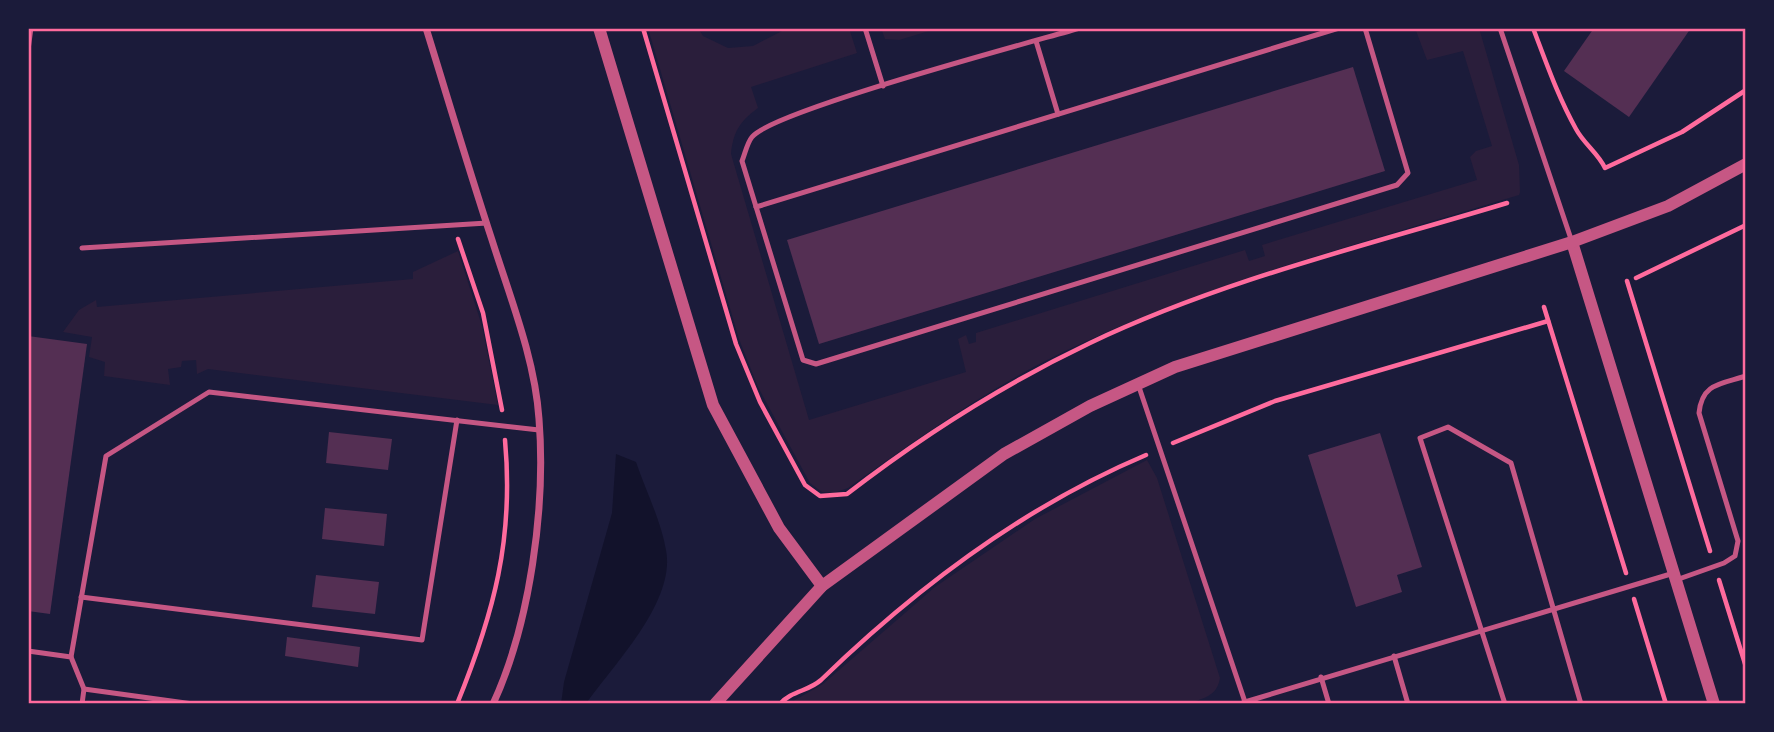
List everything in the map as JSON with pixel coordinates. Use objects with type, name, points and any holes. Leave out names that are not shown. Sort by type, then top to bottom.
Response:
[{"type":"street","points":[[426,28],[519,319],[539,430],[539,502],[526,593],[505,679],[493,704]]},
{"type":"street","points":[[599,28],[713,405],[779,528],[822,586]]},
{"type":"street","points":[[715,704],[822,586],[1004,454],[1090,406],[1175,367],[1572,242],[1668,206],[1746,164]]},
{"type":"street","points":[[1572,242],[1714,704]]},
{"type":"lane","points":[[28,50],[31,28]]},
{"type":"lane","points":[[865,28],[883,86]]},
{"type":"lane","points":[[1080,28],[883,86],[771,123],[752,136],[742,161],[803,360],[816,364],[1397,185],[1408,173],[1365,28]]},
{"type":"lane","points":[[756,207],[1339,28]]},
{"type":"lane","points":[[1500,28],[1572,242]]},
{"type":"lane","points":[[1036,41],[1058,114]]},
{"type":"lane","points":[[82,248],[487,223]]},
{"type":"lane","points":[[1138,384],[1242,703],[1321,677],[1630,587],[1715,567],[1735,556],[1738,541],[1699,413],[1701,397],[1710,388],[1746,376]]},
{"type":"lane","points":[[82,704],[84,689],[71,657],[106,456],[209,392],[539,430]]},
{"type":"lane","points":[[81,597],[422,640],[457,421]]},
{"type":"lane","points":[[1505,704],[1420,438],[1448,428],[1511,463],[1581,704]]},
{"type":"lane","points":[[28,651],[71,657]]},
{"type":"lane","points":[[1394,656],[1408,704]]},
{"type":"lane","points":[[1321,677],[1329,704]]},
{"type":"lane","points":[[84,689],[193,704]]},
{"type":"path","points":[[1533,28],[1563,107],[1578,133],[1601,159],[1605,168],[1682,132],[1746,90]]},
{"type":"path","points":[[455,225],[483,313],[501,396],[506,455],[504,561],[479,649],[457,704]]},
{"type":"path","points":[[1636,278],[1663,268],[1746,225]]},
{"type":"path","points":[[1627,281],[1746,667]]},
{"type":"path","points":[[1544,307],[1667,704]]},
{"type":"path","points":[[780,704],[786,697],[818,683],[853,647],[968,556],[1040,510],[1161,449],[1275,401],[1548,321]]},
{"type":"shaded area","points":[[648,28],[698,28],[703,36],[728,48],[753,46],[788,28],[849,28],[857,53],[751,87],[758,108],[738,128],[731,154],[809,420],[966,372],[958,339],[966,335],[969,344],[976,342],[976,333],[1245,250],[1249,261],[1265,256],[1262,245],[1477,180],[1470,157],[1476,151],[1492,146],[1463,51],[1427,60],[1415,28],[1479,28],[1519,165],[1520,192],[1519,195],[1231,284],[1118,327],[1035,366],[980,398],[848,488],[833,493],[822,492],[810,483],[758,387],[739,339]]},
{"type":"shaded area","points":[[881,28],[939,28],[899,40],[885,39]]},
{"type":"shaded area","points":[[458,251],[482,326],[498,405],[208,369],[197,374],[196,360],[182,361],[181,367],[168,369],[170,385],[104,376],[105,362],[89,357],[92,337],[63,332],[79,310],[96,300],[97,307],[413,279],[413,272]]},
{"type":"shaded area","points":[[616,454],[636,462],[661,528],[667,570],[662,590],[640,632],[586,704],[561,704],[564,682],[612,513]]},
{"type":"shaded area","points":[[1147,460],[1157,478],[1220,678],[1216,689],[1208,696],[1185,704],[788,704],[823,684],[935,587],[1035,519]]},
{"type":"building","points":[[1594,28],[1691,28],[1629,117],[1564,71]]},
{"type":"building","points":[[1353,67],[1385,171],[819,344],[787,240]]},
{"type":"building","points":[[28,336],[87,344],[50,614],[28,611]]},
{"type":"building","points":[[329,432],[392,439],[388,470],[326,463]]},
{"type":"building","points":[[1380,433],[1422,567],[1397,575],[1402,592],[1356,607],[1308,455]]},
{"type":"building","points":[[325,508],[387,514],[384,546],[322,539]]},
{"type":"building","points":[[316,575],[379,582],[375,614],[312,607]]},
{"type":"building","points":[[287,637],[360,647],[358,667],[285,656]]}]
